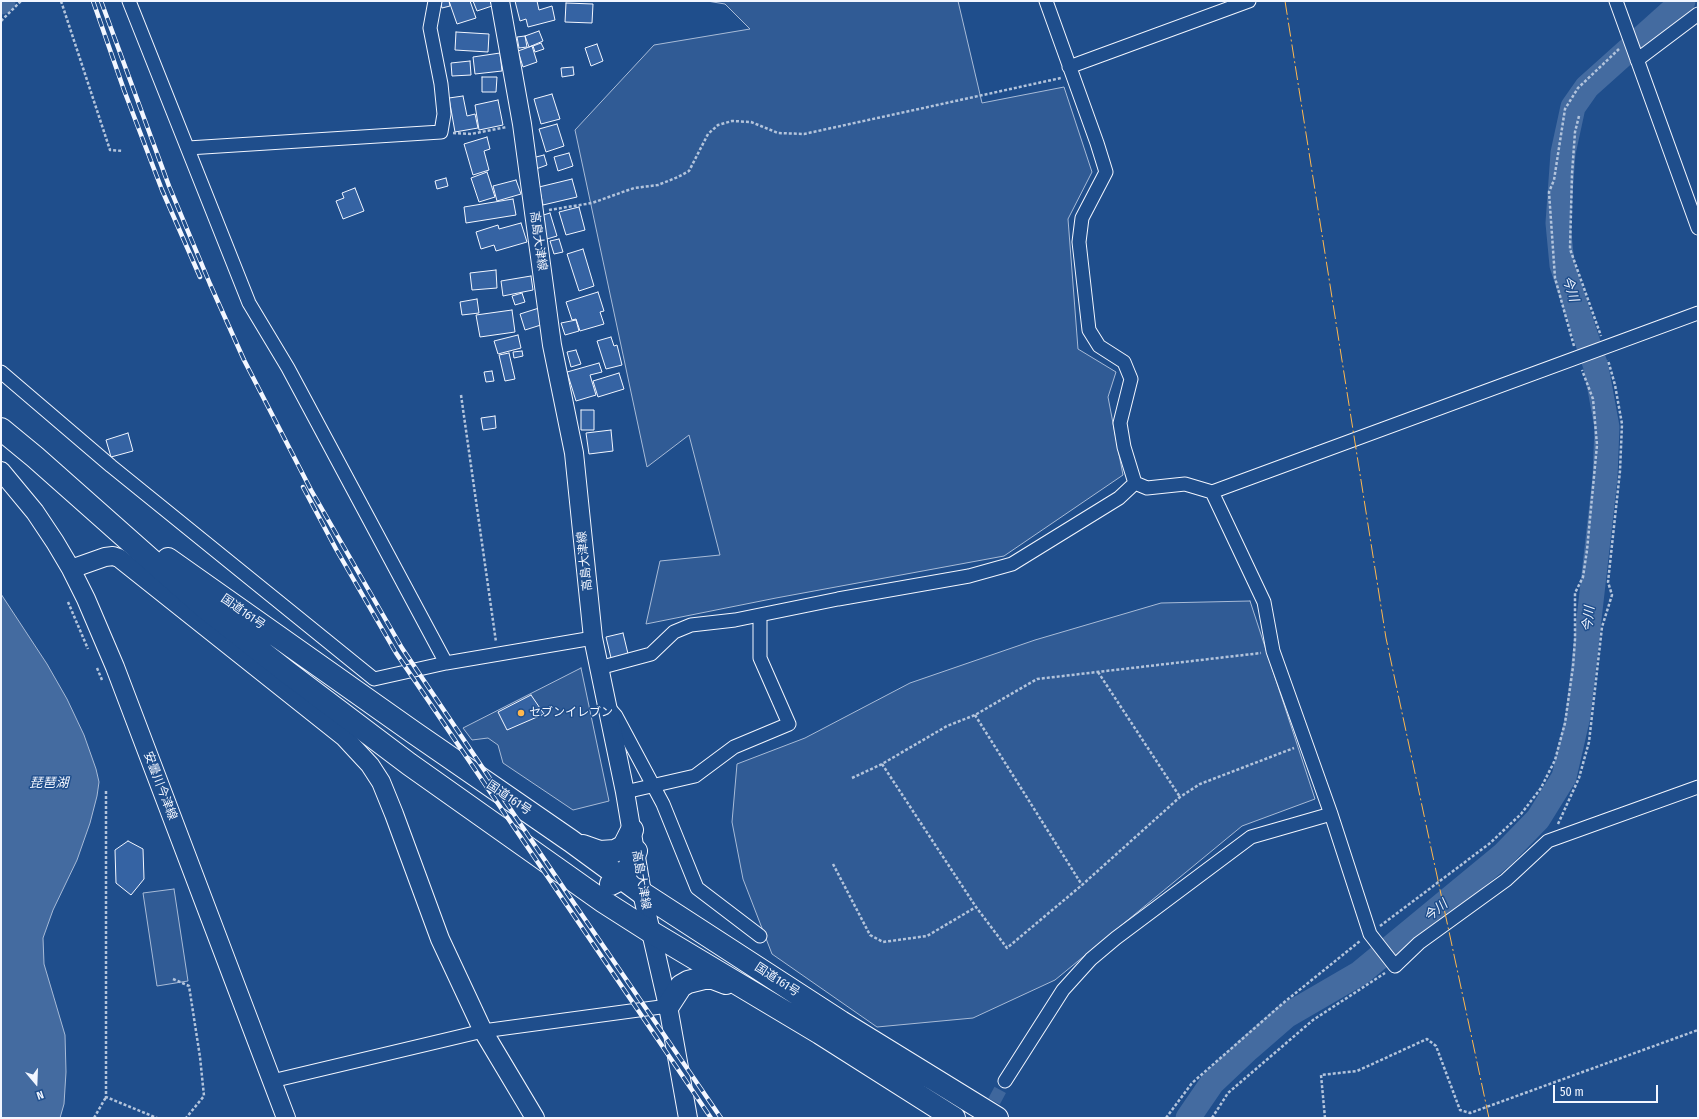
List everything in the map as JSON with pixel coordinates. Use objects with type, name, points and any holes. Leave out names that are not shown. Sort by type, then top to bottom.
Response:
[{"type":"highway","name":"国道161号","points":[[1,429],[35,457],[203,606],[287,672],[409,764],[585,888],[841,1022],[997,1118]]},
{"type":"highway","name":"国道161号","points":[[35,457],[162,554],[420,737],[623,878],[656,924],[767,1003],[820,1033],[954,1118]]},
{"type":"highway","points":[[571,841],[600,852],[611,852],[624,846],[632,830]]},
{"type":"highway","points":[[585,888],[600,888],[623,878],[636,852]]},
{"type":"highway","points":[[656,924],[792,1010],[820,1033]]},
{"type":"highway","points":[[668,1006],[681,986],[696,979],[704,978],[713,978],[767,1003]]},
{"type":"main road","name":"高島大津線","points":[[500,1],[522,124],[552,345],[574,453],[593,638],[636,852],[656,924],[668,1006],[688,1118]]},
{"type":"main road","name":"安曇川今津線","points":[[1,471],[35,512],[71,569],[115,667],[286,1118]]},
{"type":"main road","points":[[71,569],[105,556],[119,558],[344,737],[370,766],[381,782],[440,939],[483,1031],[535,1118]]},
{"type":"street","points":[[129,1],[250,304],[288,368],[446,663]]},
{"type":"street","points":[[188,148],[441,132],[444,114],[441,84],[430,28],[436,1]]},
{"type":"street","points":[[1046,1],[1106,172],[1082,218],[1079,242],[1089,330],[1099,346],[1124,362],[1131,379],[1120,423],[1124,447],[1135,483]]},
{"type":"street","points":[[1071,71],[1249,1]]},
{"type":"street","points":[[1616,1],[1698,228]]},
{"type":"street","points":[[1637,60],[1698,14]]},
{"type":"street","points":[[1135,483],[1147,488],[1185,484],[1212,492],[1698,313]]},
{"type":"street","points":[[1,372],[112,466],[374,679],[446,663],[593,638]]},
{"type":"street","points":[[599,668],[651,654],[674,632],[691,625],[735,620],[876,592],[969,576],[1012,564],[1119,498],[1135,483]]},
{"type":"street","points":[[1212,492],[1264,602],[1273,651],[1331,814],[1370,934],[1395,966],[1419,943],[1506,880],[1548,841],[1698,788]]},
{"type":"street","points":[[625,792],[695,776],[734,748],[789,724],[760,658],[760,615]]},
{"type":"street","points":[[608,707],[616,716],[664,804],[697,888],[760,936]]},
{"type":"street","points":[[1005,1081],[1063,990],[1091,959],[1116,938],[1251,837],[1331,814]]},
{"type":"street","points":[[272,1081],[483,1031],[668,1006]]},
{"type":"path","points":[[1,21],[21,1]]},
{"type":"path","points":[[61,1],[110,150],[123,151]]},
{"type":"path","points":[[1166,1118],[1192,1083],[1282,1004],[1370,934],[1489,844],[1521,814],[1541,788],[1555,760],[1565,723],[1573,667],[1575,639],[1575,593],[1583,577],[1597,445],[1593,399],[1578,357],[1555,278],[1549,192],[1554,180],[1565,109],[1578,88],[1630,39]]},
{"type":"path","points":[[534,212],[592,203],[634,188],[658,185],[678,177],[689,170],[708,134],[718,125],[732,121],[751,122],[778,133],[804,134],[1071,71]]},
{"type":"path","points":[[1548,841],[1560,822],[1581,771],[1589,742],[1602,627],[1612,595],[1608,582],[1620,471],[1622,424],[1615,385],[1605,347],[1570,249],[1572,174],[1575,132],[1579,116]]},
{"type":"path","points":[[441,132],[471,134],[522,124]]},
{"type":"path","points":[[461,395],[498,654]]},
{"type":"path","points":[[68,601],[91,655]]},
{"type":"path","points":[[852,778],[882,764],[947,726],[975,715],[1037,679],[1273,651]]},
{"type":"path","points":[[94,662],[103,683]]},
{"type":"path","points":[[1098,672],[1180,797]]},
{"type":"path","points":[[975,715],[1082,885]]},
{"type":"path","points":[[882,764],[976,907],[1007,948],[1082,885],[1180,797],[1200,784],[1306,744]]},
{"type":"path","points":[[94,1118],[106,1097],[106,791]]},
{"type":"path","points":[[833,864],[870,935],[882,942],[927,936],[976,907]]},
{"type":"path","points":[[1212,1118],[1228,1093],[1313,1020],[1395,966]]},
{"type":"path","points":[[173,979],[189,986],[200,1057],[204,1096],[186,1118]]},
{"type":"path","points":[[1325,1118],[1321,1075],[1357,1072],[1427,1039],[1436,1046],[1460,1110],[1470,1113],[1698,1030]]},
{"type":"path","points":[[106,1097],[157,1118]]},
{"type":"shaded area","points":[[707,1],[958,1],[982,103],[1064,87],[1092,172],[1068,219],[1078,349],[1116,372],[1108,397],[1123,475],[1004,556],[776,598],[646,624],[660,561],[720,555],[689,435],[647,467],[575,130],[654,45],[750,29],[725,4]]},
{"type":"shaded area","points":[[1250,601],[1315,799],[1242,826],[1055,980],[973,1018],[877,1027],[772,954],[743,879],[732,822],[737,764],[805,738],[910,683],[1035,640],[1161,603]]},
{"type":"shaded area","points":[[581,668],[609,801],[573,810],[503,763],[498,745],[488,738],[472,740],[463,728]]},
{"type":"shaded area","points":[[174,889],[188,981],[157,986],[143,893]]},
{"type":"water","name":"琵琶湖","points":[[1,594],[47,664],[67,699],[84,735],[99,782],[90,823],[77,860],[53,910],[43,938],[44,964],[65,1035],[66,1072],[64,1104],[60,1118],[1,1118]]},
{"type":"building","points":[[440,1],[449,1],[450,6],[442,8]]},
{"type":"building","points":[[449,1],[470,1],[476,18],[457,24]]},
{"type":"building","points":[[473,1],[490,1],[492,6],[477,11]]},
{"type":"building","points":[[515,1],[537,1],[539,10],[552,6],[555,20],[528,27],[526,19],[520,21]]},
{"type":"building","points":[[566,3],[593,4],[592,23],[565,22]]},
{"type":"building","points":[[539,31],[543,41],[529,47],[525,36]]},
{"type":"building","points":[[456,32],[489,34],[488,52],[455,50]]},
{"type":"building","points":[[525,36],[527,47],[519,48],[517,37]]},
{"type":"building","points":[[541,43],[544,49],[535,52],[533,46]]},
{"type":"building","points":[[597,44],[603,61],[591,66],[585,48]]},
{"type":"building","points":[[532,46],[537,62],[523,67],[518,51]]},
{"type":"building","points":[[500,53],[502,71],[475,74],[473,57]]},
{"type":"building","points":[[470,61],[471,75],[452,76],[451,63]]},
{"type":"building","points":[[573,67],[574,75],[562,77],[561,68]]},
{"type":"building","points":[[482,77],[497,77],[496,92],[482,92]]},
{"type":"building","points":[[552,94],[560,119],[541,124],[534,99]]},
{"type":"building","points":[[463,96],[467,116],[475,114],[478,128],[455,132],[449,98]]},
{"type":"building","points":[[498,100],[503,125],[479,130],[475,105]]},
{"type":"building","points":[[557,124],[564,146],[546,152],[539,129]]},
{"type":"building","points":[[487,137],[490,149],[484,151],[489,170],[473,175],[464,144]]},
{"type":"building","points":[[569,153],[573,166],[558,171],[554,157]]},
{"type":"building","points":[[544,155],[547,165],[536,169],[532,158]]},
{"type":"building","points":[[487,172],[495,197],[479,202],[471,178]]},
{"type":"building","points":[[446,178],[448,186],[437,189],[435,181]]},
{"type":"building","points":[[572,179],[577,197],[543,205],[539,187]]},
{"type":"building","points":[[516,180],[521,194],[497,201],[493,186]]},
{"type":"building","points":[[355,188],[364,211],[343,219],[336,201],[344,198],[342,193]]},
{"type":"building","points":[[513,199],[516,215],[466,223],[464,207]]},
{"type":"building","points":[[579,207],[585,230],[566,235],[559,212]]},
{"type":"building","points":[[550,213],[557,236],[547,239],[540,216]]},
{"type":"building","points":[[521,223],[527,242],[496,251],[494,245],[481,249],[476,232],[498,225],[499,229]]},
{"type":"building","points":[[559,239],[563,252],[554,254],[550,241]]},
{"type":"building","points":[[583,249],[594,286],[579,291],[567,254]]},
{"type":"building","points":[[496,270],[497,288],[472,290],[470,273]]},
{"type":"building","points":[[531,276],[533,290],[503,296],[501,281]]},
{"type":"building","points":[[598,292],[604,311],[600,312],[604,324],[580,331],[576,319],[572,320],[566,302]]},
{"type":"building","points":[[522,293],[525,302],[515,305],[512,296]]},
{"type":"building","points":[[477,299],[479,313],[462,315],[460,302]]},
{"type":"building","points":[[539,308],[544,324],[525,330],[520,314]]},
{"type":"building","points":[[512,310],[515,332],[480,337],[476,315]]},
{"type":"building","points":[[576,320],[579,331],[565,335],[561,323]]},
{"type":"building","points":[[518,335],[521,348],[498,354],[494,341]]},
{"type":"building","points":[[611,337],[614,346],[617,345],[622,365],[606,369],[597,341]]},
{"type":"building","points":[[576,350],[581,364],[571,367],[567,352]]},
{"type":"building","points":[[522,351],[523,356],[514,358],[513,352]]},
{"type":"building","points":[[509,353],[515,379],[505,381],[499,355]]},
{"type":"building","points":[[599,363],[602,372],[590,375],[596,395],[576,401],[567,372]]},
{"type":"building","points":[[492,371],[494,381],[486,382],[484,372]]},
{"type":"building","points":[[619,373],[624,389],[598,397],[593,381]]},
{"type":"building","points":[[581,410],[594,410],[594,430],[581,430]]},
{"type":"building","points":[[495,416],[496,428],[483,430],[481,418]]},
{"type":"building","points":[[611,430],[613,451],[589,454],[586,433]]},
{"type":"building","points":[[128,433],[133,451],[111,457],[106,440]]},
{"type":"building","points":[[623,633],[629,658],[612,662],[606,637]]},
{"type":"building","name":"セブンイレブン","points":[[531,695],[544,714],[507,730],[498,712]]},
{"type":"building","points":[[128,841],[143,849],[144,879],[131,895],[116,883],[115,850]]},
{"type":"waterway","name":"今川","points":[[1188,1118],[1212,1083],[1286,1016],[1360,973],[1503,855],[1538,819],[1564,777],[1578,716],[1605,478],[1607,427],[1596,367],[1562,265],[1558,223],[1563,153],[1573,107],[1587,87],[1683,1]]},
{"type":"tunnel","points":[[985,1118],[1005,1081]]},
{"type":"railway","points":[[93,1],[124,90],[162,190],[200,277]]},
{"type":"railway","points":[[101,1],[169,186],[210,284],[244,360],[311,490],[402,648],[721,1118]]},
{"type":"railway","points":[[303,487],[336,549],[396,653],[711,1118]]},
{"type":"power","points":[[1285,1],[1386,638],[1489,1118]]},
{"type":"place","name":"セブンイレブン","points":[[521,713]]}]
